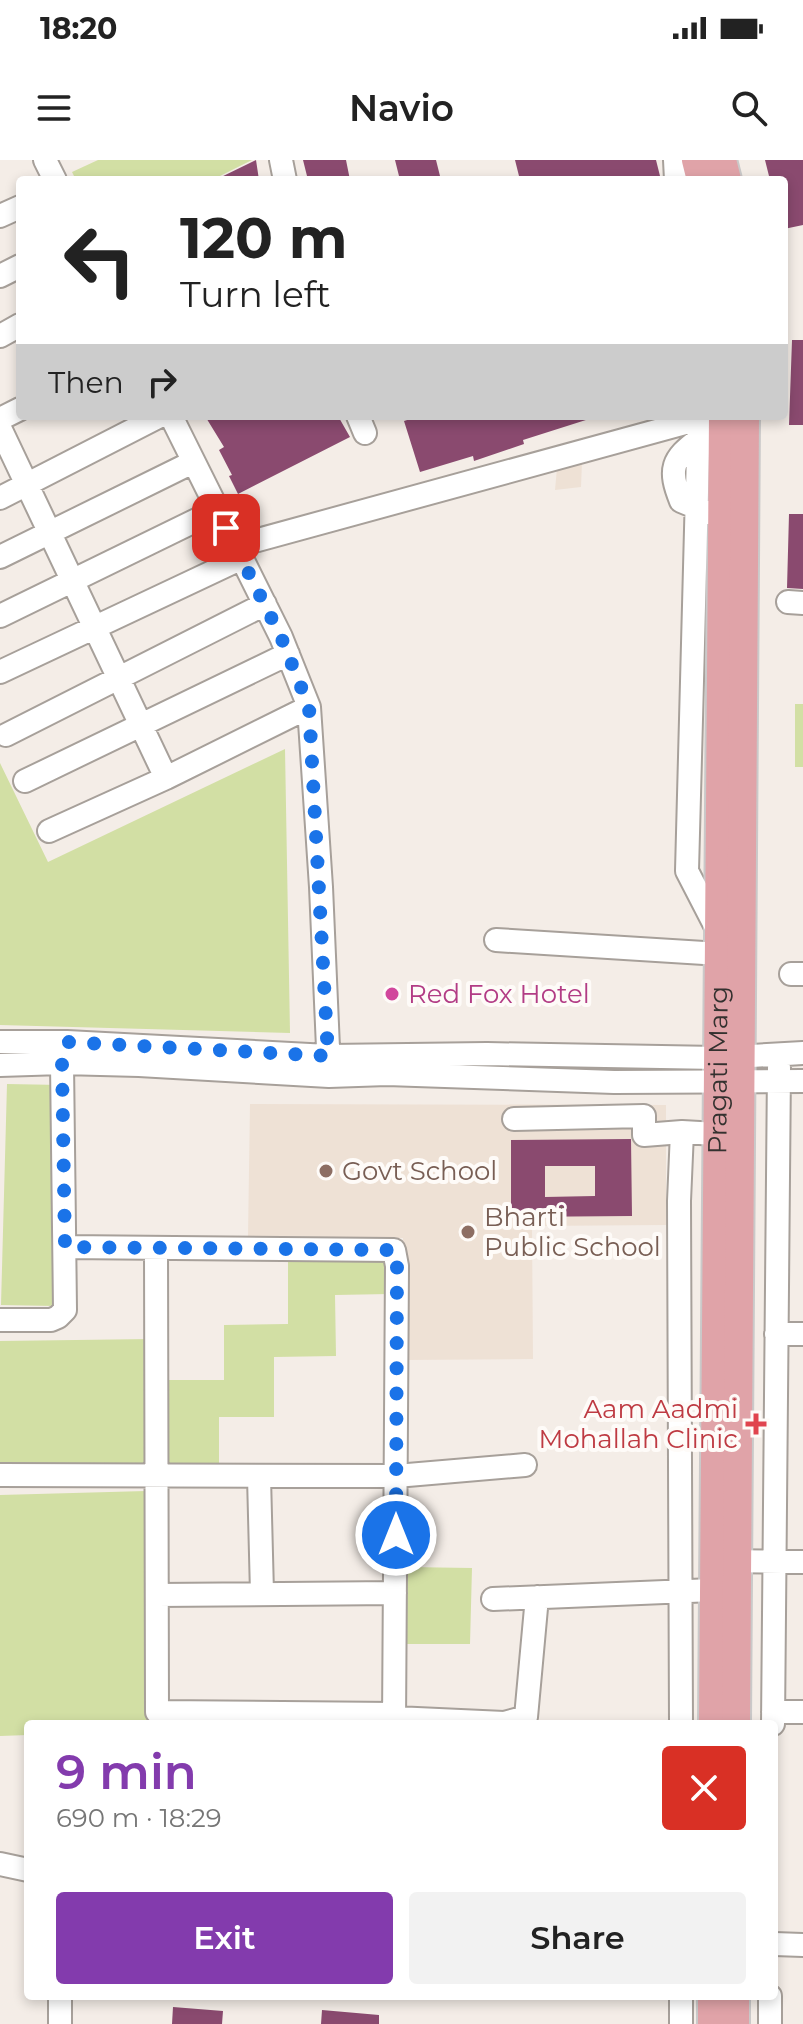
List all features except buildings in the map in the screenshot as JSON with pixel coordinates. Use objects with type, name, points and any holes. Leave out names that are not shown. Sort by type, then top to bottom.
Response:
[{"type":"main road","name":"Pragati Marg","points":[[713,1720],[713,1590],[725,1561],[730,1070],[745,420]]},
{"type":"main road","name":"Pragati Marg","points":[[706,421],[720,944],[730,1070],[717,1134],[725,1561],[736,1720]]},
{"type":"main road","points":[[712,2000],[712,2024]]},
{"type":"main road","points":[[735,2000],[735,2024]]},
{"type":"street","points":[[0,498],[152,420]]},
{"type":"street","points":[[173,420],[265,604],[309,707],[329,1066]]},
{"type":"street","points":[[706,421],[681,452],[675,463],[673,481],[681,501],[710,512]]},
{"type":"street","points":[[0,672],[95,628],[239,552],[706,421]]},
{"type":"street","points":[[0,428],[166,778]]},
{"type":"street","points":[[0,557],[193,462]]},
{"type":"street","points":[[0,616],[217,510]]},
{"type":"street","points":[[6,735],[265,604]]},
{"type":"street","points":[[25,781],[288,654]]},
{"type":"street","points":[[49,831],[166,778],[309,707]]},
{"type":"street","points":[[496,940],[720,944]]},
{"type":"street","points":[[0,1042],[65,1052],[329,1066],[487,1054],[730,1070],[778,1081],[803,1081]]},
{"type":"street","points":[[0,1065],[65,1052]]},
{"type":"street","points":[[0,1320],[51,1320],[65,1310],[65,1052]]},
{"type":"street","points":[[730,1070],[780,1054],[803,1053]]},
{"type":"street","points":[[780,1054],[773,1718],[803,1712]]},
{"type":"street","points":[[514,1119],[644,1116],[644,1135],[682,1132],[717,1134]]},
{"type":"street","points":[[681,1720],[678,1589],[682,1132]]},
{"type":"street","points":[[65,1247],[394,1250],[397,1266],[395,1719]]},
{"type":"street","points":[[156,1248],[157,1718],[422,1720]]},
{"type":"street","points":[[776,1334],[803,1334]]},
{"type":"street","points":[[0,1475],[396,1476],[525,1465]]},
{"type":"street","points":[[259,1477],[262,1593]]},
{"type":"street","points":[[725,1561],[803,1562]]},
{"type":"street","points":[[493,1599],[678,1589],[713,1590]]},
{"type":"street","points":[[157,1595],[395,1593]]},
{"type":"street","points":[[515,1720],[526,1717],[537,1597]]},
{"type":"street","points":[[0,1864],[24,1869]]},
{"type":"street","points":[[778,1944],[803,1945]]},
{"type":"street","points":[[60,2000],[60,2024]]},
{"type":"street","points":[[681,2000],[681,2024]]},
{"type":"street","points":[[770,2000],[770,2024]]},
{"type":"shaded area","points":[[582,462],[581,487],[555,490],[557,468]]},
{"type":"shaded area","name":"Bharti Public School","points":[[250,1104],[666,1105],[666,1225],[532,1226],[533,1359],[404,1360],[403,1238],[248,1236]]},
{"type":"green space","points":[[98,160],[252,160],[220,176],[74,176],[72,172]]},
{"type":"green space","points":[[795,704],[803,704],[803,767],[795,767]]},
{"type":"green space","points":[[285,749],[290,1033],[0,1025],[0,763],[48,862]]},
{"type":"green space","points":[[7,1084],[61,1085],[55,1306],[1,1305]]},
{"type":"green space","points":[[389,1259],[389,1294],[335,1295],[336,1356],[274,1357],[274,1417],[219,1417],[219,1475],[169,1476],[169,1380],[224,1380],[224,1325],[288,1324],[288,1260]]},
{"type":"green space","points":[[151,1339],[152,1466],[0,1468],[0,1341]]},
{"type":"green space","points":[[146,1491],[151,1720],[24,1720],[24,1735],[0,1736],[0,1495]]},
{"type":"green space","points":[[406,1567],[472,1568],[470,1644],[405,1644]]},
{"type":"place","name":"Red Fox Hotel","points":[[392,994]]},
{"type":"place","name":"Govt School","points":[[326,1171]]},
{"type":"place","name":"Bharti Public School","points":[[468,1232]]},
{"type":"place","name":"Aam Aadmi Mohallah Clinic","points":[[756,1424]]},
{"type":"route","points":[[226,528],[281,637],[309,707],[328,1056],[67,1042],[62,1063],[65,1247],[394,1250],[397,1257],[396,1535]]}]
